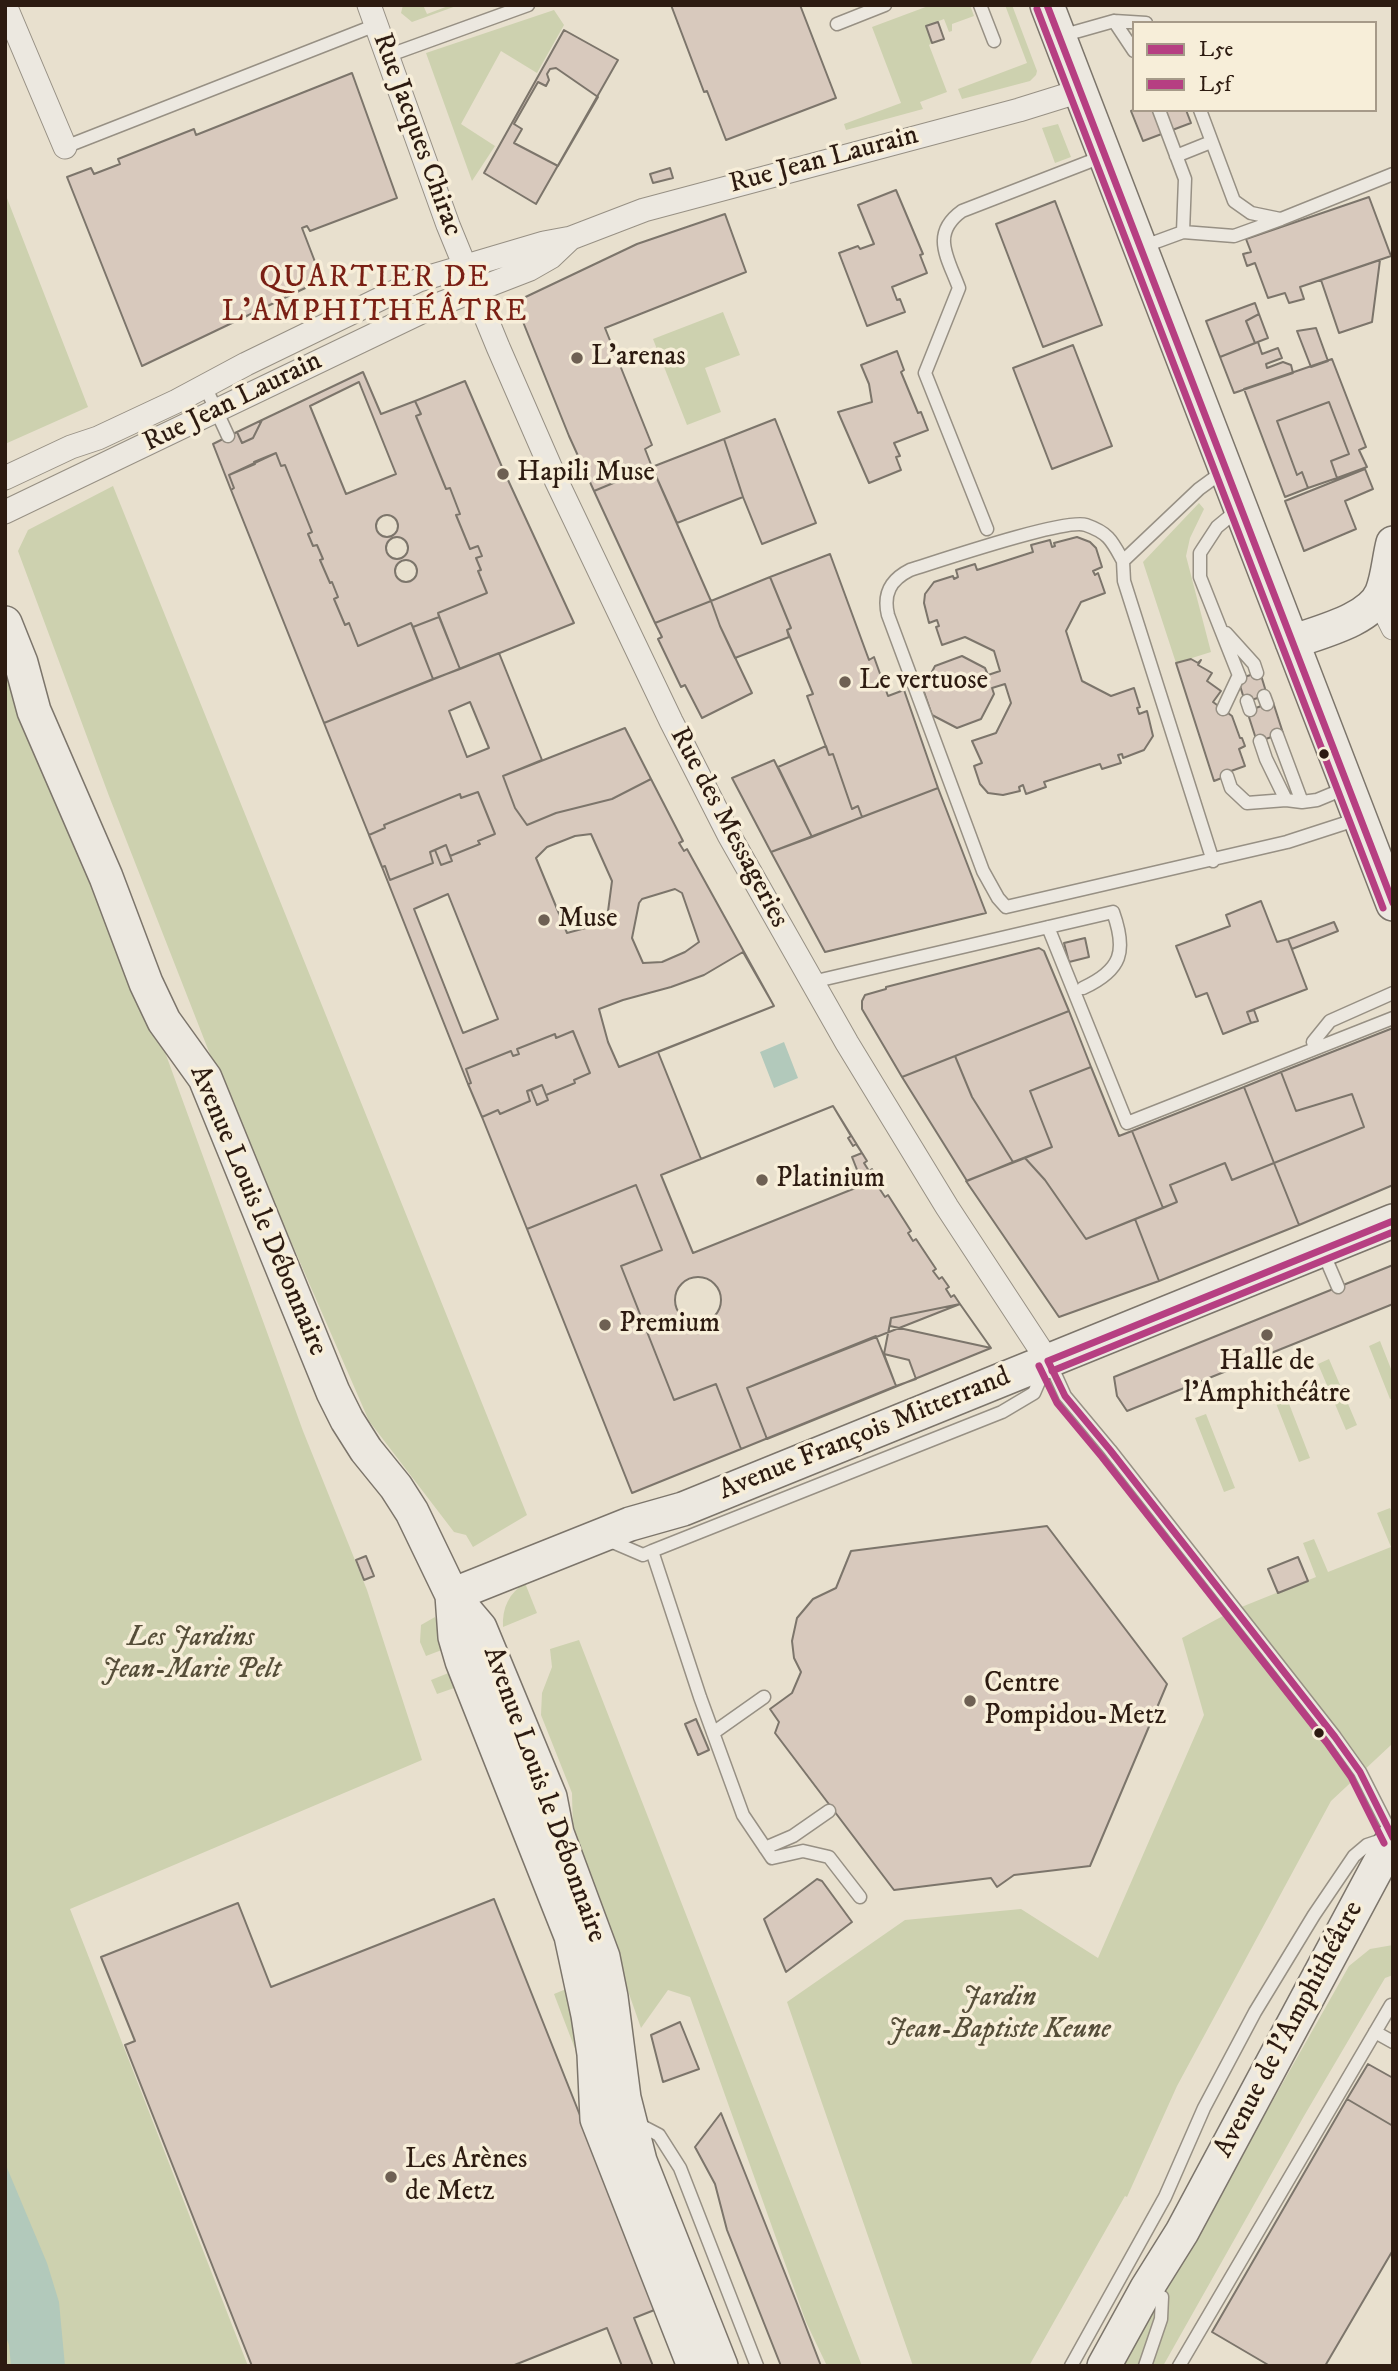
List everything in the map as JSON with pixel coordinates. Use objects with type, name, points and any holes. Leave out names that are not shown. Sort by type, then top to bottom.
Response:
[{"type":"street","points":[[5,5],[65,147]]},
{"type":"street","points":[[1047,5],[1393,904]]},
{"type":"street","name":"Rue Jacques Chirac","points":[[373,15],[464,265]]},
{"type":"street","name":"Rue Jean Laurain","points":[[5,478],[71,447],[98,438],[419,279],[544,243],[571,238],[644,210],[1024,109],[1080,91]]},
{"type":"street","name":"Rue Jean Laurain","points":[[5,512],[413,316],[530,269],[551,257],[571,238]]},
{"type":"street","name":"Rue des Messageries","points":[[464,265],[556,480],[639,657],[729,835],[947,1207],[1048,1361]]},
{"type":"street","points":[[1292,642],[1366,612],[1384,616],[1382,592],[1393,543]]},
{"type":"street","name":"Avenue Louis le Débonnaire","points":[[5,623],[21,663],[34,711],[106,877],[146,983],[164,1021],[205,1077],[333,1392],[360,1440],[412,1513],[452,1595],[480,1628],[550,1797],[557,1833],[603,1957],[628,2119],[655,2202],[721,2366]]},
{"type":"street","name":"Avenue François Mitterrand","points":[[452,1595],[630,1524],[683,1509],[1393,1221]]},
{"type":"street","name":"Avenue Louis le Débonnaire","points":[[452,1595],[455,1637],[462,1661],[571,1936],[594,2054],[597,2119],[694,2366]]},
{"type":"street","name":"Avenue de l'Amphithéâtre","points":[[1104,2366],[1182,2232],[1393,1838]]},
{"type":"lane","points":[[387,56],[528,5]]},
{"type":"lane","points":[[837,24],[885,5]]},
{"type":"lane","points":[[980,5],[994,41]]},
{"type":"lane","points":[[65,147],[373,15]]},
{"type":"lane","points":[[1114,21],[1132,48]]},
{"type":"lane","points":[[1059,37],[1114,21],[1132,22]]},
{"type":"lane","points":[[1160,112],[1185,179],[1182,232]]},
{"type":"lane","points":[[1201,112],[1234,201],[1251,213],[1281,219]]},
{"type":"lane","points":[[1176,156],[1211,142]]},
{"type":"lane","points":[[987,529],[925,373],[959,288],[943,246],[945,228],[951,218],[961,211],[1104,156]]},
{"type":"lane","points":[[1140,248],[1182,232],[1234,236],[1393,174]]},
{"type":"lane","points":[[205,386],[228,436]]},
{"type":"lane","points":[[1123,561],[1199,489],[1225,469]]},
{"type":"lane","points":[[1223,709],[1239,676],[1200,577],[1200,553],[1217,527],[1240,508]]},
{"type":"lane","points":[[1213,861],[1124,582],[1123,561],[1109,536],[1083,524],[1055,527],[909,570],[898,576],[888,589],[885,600],[895,634],[983,871],[1006,907],[1213,861],[1287,842],[1353,803]]},
{"type":"lane","points":[[1222,628],[1254,664],[1257,673]]},
{"type":"lane","points":[[1277,735],[1302,802]]},
{"type":"lane","points":[[1260,741],[1286,800]]},
{"type":"lane","points":[[1227,776],[1231,788],[1247,803],[1317,800],[1353,803]]},
{"type":"lane","points":[[813,982],[1113,912],[1121,934],[1121,954],[1111,970],[1083,988]]},
{"type":"lane","points":[[1048,927],[1060,973],[1127,1123],[1393,1018]]},
{"type":"lane","points":[[1313,1042],[1330,1021],[1393,993]]},
{"type":"lane","points":[[1322,1249],[1338,1287]]},
{"type":"lane","points":[[599,1536],[643,1555],[1002,1412],[1034,1393],[1048,1361]]},
{"type":"lane","points":[[1048,1361],[1065,1396],[1111,1450],[1348,1754],[1393,1838]]},
{"type":"lane","points":[[652,1551],[743,1815],[772,1858],[803,1851],[830,1857],[860,1897]]},
{"type":"lane","points":[[713,1733],[764,1697]]},
{"type":"lane","points":[[765,1848],[793,1836],[829,1811]]},
{"type":"lane","name":"Avenue de l'Amphithéâtre","points":[[1071,2366],[1165,2197],[1204,2108],[1278,1973],[1354,1856],[1367,1846],[1393,1838]]},
{"type":"lane","points":[[1179,2366],[1391,2005]]},
{"type":"lane","points":[[1375,2032],[1393,2042]]},
{"type":"lane","points":[[628,2119],[659,2134],[680,2168],[757,2366]]},
{"type":"lane","points":[[1145,2366],[1161,2319],[1162,2298],[1147,2288]]},
{"type":"green space","points":[[403,5],[423,5],[427,14],[451,5],[459,5],[412,22],[401,13]]},
{"type":"green space","points":[[931,5],[970,5],[974,16],[952,24],[952,31],[949,32],[944,19],[926,26],[932,43],[929,45],[947,92],[920,102],[923,109],[846,130],[844,124],[901,103],[872,27]]},
{"type":"green space","points":[[1005,5],[1012,5],[1037,71],[1036,75],[1030,81],[962,99],[958,89],[1027,63]]},
{"type":"green space","points":[[554,10],[564,25],[537,73],[501,51],[461,124],[495,146],[472,181],[426,53]]},
{"type":"green space","points":[[1058,124],[1071,157],[1055,163],[1042,128]]},
{"type":"green space","points":[[5,193],[88,407],[5,444]]},
{"type":"green space","points":[[723,312],[740,355],[705,368],[721,412],[687,425],[653,339]]},
{"type":"green space","points":[[113,486],[527,1515],[473,1547],[466,1535],[454,1532],[369,1421],[213,1062],[109,796],[18,551],[28,530]]},
{"type":"green space","points":[[1199,503],[1204,509],[1190,538],[1186,556],[1211,652],[1176,663],[1143,562]]},
{"type":"green space","name":"Les Jardins Jean-Marie Pelt","points":[[5,671],[136,991],[161,1041],[303,1431],[367,1590],[422,1760],[70,1909],[248,2366],[5,2366]]},
{"type":"green space","points":[[1380,1341],[1393,1374],[1393,1398],[1390,1399],[1369,1346]]},
{"type":"green space","points":[[1329,1359],[1357,1425],[1346,1430],[1318,1364]]},
{"type":"green space","points":[[1281,1383],[1310,1458],[1299,1462],[1270,1388]]},
{"type":"green space","points":[[1206,1414],[1235,1488],[1224,1492],[1195,1418]]},
{"type":"green space","name":"Jardin Jean-Baptiste Keune","points":[[1390,1508],[1393,1515],[1393,1742],[1331,1801],[1177,2086],[1127,2197],[1125,2196],[1029,2366],[913,2366],[787,2002],[905,1920],[1021,1909],[1098,1958],[1204,1715],[1182,1638],[1234,1610],[1316,1577],[1303,1543],[1314,1539],[1328,1572],[1391,1547],[1377,1513]]},
{"type":"green space","points":[[525,1583],[537,1613],[503,1627],[508,1602],[515,1591]]},
{"type":"green space","points":[[435,1617],[447,1648],[426,1656],[420,1642],[421,1625]]},
{"type":"green space","points":[[579,1640],[862,2366],[827,2366],[806,2322],[690,1997],[668,1990],[641,2028],[573,1834],[572,1793],[541,1715],[542,1693],[552,1667],[550,1649]]},
{"type":"green space","points":[[456,1670],[562,1937],[580,2008],[586,2067],[582,2067],[554,1994],[571,1987],[561,1951],[457,1687],[437,1694],[431,1680]]},
{"type":"green space","points":[[1393,1945],[1393,1975],[1385,1978],[1163,2366],[1124,2366],[1349,1966],[1370,1949]]},
{"type":"shaded area","points":[[784,1042],[798,1078],[774,1088],[760,1052]]},
{"type":"shaded area","points":[[5,2163],[47,2263],[59,2302],[65,2366],[11,2366],[5,2334]]},
{"type":"building","points":[[671,5],[800,5],[836,98],[726,140],[707,91],[704,92]]},
{"type":"building","points":[[938,22],[944,39],[932,43],[926,26]]},
{"type":"building","points":[[564,30],[618,60],[536,204],[484,173]]},
{"type":"building","points":[[556,68],[598,97],[558,166],[514,143],[522,129],[514,124],[538,82],[546,86],[549,80],[547,74],[550,69]]},
{"type":"building","points":[[352,73],[397,198],[310,231],[307,226],[302,228],[322,280],[142,366],[67,177],[91,168],[94,174],[120,164],[118,159],[194,129],[196,135]]},
{"type":"building","points":[[1131,111],[1187,112],[1191,123],[1143,141]]},
{"type":"building","points":[[670,168],[673,178],[653,183],[650,174]]},
{"type":"building","points":[[896,190],[923,254],[920,255],[927,273],[892,287],[905,312],[867,326],[839,253],[874,244],[858,205]]},
{"type":"building","points":[[1369,197],[1391,256],[1300,287],[1304,299],[1289,303],[1285,293],[1268,298],[1255,263],[1247,266],[1243,254],[1251,252],[1246,239]]},
{"type":"building","points":[[1055,201],[1102,325],[1043,347],[996,224]]},
{"type":"building","name":"L'arenas","points":[[725,214],[746,272],[605,328],[652,445],[645,449],[652,467],[594,491],[515,302],[637,244]]},
{"type":"building","points":[[1380,260],[1372,322],[1339,333],[1321,280]]},
{"type":"building","points":[[1255,303],[1259,314],[1246,321],[1255,343],[1220,357],[1206,321]]},
{"type":"building","points":[[1259,314],[1268,338],[1255,343],[1246,321]]},
{"type":"building","points":[[1316,328],[1328,361],[1311,367],[1297,331]]},
{"type":"building","points":[[1258,342],[1262,354],[1278,348],[1282,358],[1266,364],[1267,368],[1283,362],[1291,365],[1293,373],[1234,393],[1220,357]]},
{"type":"building","points":[[1073,345],[1112,446],[1052,469],[1013,368]]},
{"type":"building","points":[[897,351],[904,370],[901,372],[928,430],[894,443],[900,456],[896,457],[901,470],[869,483],[838,412],[872,402],[869,384],[861,365]]},
{"type":"building","points":[[1332,359],[1366,447],[1359,450],[1367,467],[1337,478],[1331,461],[1349,454],[1329,402],[1277,421],[1297,475],[1302,472],[1308,488],[1285,497],[1244,389]]},
{"type":"building","points":[[363,372],[381,414],[415,401],[421,414],[416,416],[446,489],[450,488],[460,514],[456,515],[470,549],[478,546],[482,556],[476,558],[487,593],[438,613],[439,617],[413,627],[411,623],[358,646],[349,623],[345,625],[334,599],[338,597],[320,560],[323,559],[317,545],[313,546],[308,534],[312,532],[285,465],[281,466],[276,453],[254,462],[255,464],[229,475],[234,488],[231,490],[213,444],[237,432],[242,443],[253,438],[262,420]]},
{"type":"building","points":[[465,381],[574,623],[460,669],[438,613],[487,593],[476,558],[482,556],[478,546],[470,549],[456,515],[460,514],[450,488],[446,489],[416,416],[421,414],[415,401]]},
{"type":"building","points":[[359,382],[396,474],[346,494],[310,406]]},
{"type":"building","points":[[1329,402],[1349,454],[1331,461],[1337,478],[1308,488],[1302,472],[1297,475],[1277,421]]},
{"type":"building","points":[[775,419],[816,523],[762,544],[724,439]]},
{"type":"building","points":[[262,420],[253,438],[242,443],[237,432]]},
{"type":"building","points":[[724,439],[743,497],[677,523],[652,467]]},
{"type":"building","points":[[276,453],[281,466],[285,465],[312,532],[308,534],[313,546],[317,545],[323,559],[320,560],[338,597],[334,599],[345,625],[349,623],[358,646],[411,623],[433,679],[324,723],[231,490],[234,488],[229,475]]},
{"type":"building","points":[[652,467],[711,601],[655,623],[594,491]]},
{"type":"building","points":[[1365,469],[1373,489],[1345,501],[1356,529],[1304,551],[1285,501]]},
{"type":"building","points":[[387,515],[395,518],[398,526],[395,534],[387,537],[379,534],[376,526],[379,518]]},
{"type":"building","points":[[397,537],[405,540],[408,548],[405,556],[397,559],[389,556],[386,548],[389,540]]},
{"type":"building","points":[[1077,537],[1090,542],[1096,548],[1102,567],[1093,571],[1095,575],[1098,573],[1105,593],[1081,602],[1066,631],[1082,681],[1111,696],[1134,688],[1140,707],[1137,708],[1139,714],[1147,711],[1153,736],[1144,750],[1123,758],[1122,754],[1118,755],[1121,763],[1102,769],[1100,764],[1044,782],[1046,787],[1026,794],[1023,785],[1019,787],[1020,791],[1003,795],[988,793],[980,784],[974,766],[982,763],[972,741],[996,733],[1011,703],[1005,684],[992,688],[994,694],[981,719],[957,728],[932,715],[923,689],[935,666],[962,656],[985,668],[988,675],[1000,671],[994,651],[965,637],[942,645],[936,627],[939,626],[937,620],[929,623],[924,603],[925,594],[934,582],[958,577],[956,570],[975,564],[977,570],[1033,552],[1031,545],[1050,540],[1052,547],[1055,546],[1054,543]]},
{"type":"building","name":"Le vertuose","points":[[830,554],[869,660],[874,657],[888,696],[904,690],[938,788],[862,817],[858,806],[852,809],[833,754],[829,755],[807,696],[813,694],[787,630],[791,628],[770,577]]},
{"type":"building","points":[[406,560],[414,563],[417,571],[414,579],[406,582],[398,579],[395,571],[398,563]]},
{"type":"building","points":[[770,577],[791,628],[787,630],[789,637],[735,658],[711,601]]},
{"type":"building","points":[[711,601],[752,693],[702,718],[685,685],[681,687],[658,639],[662,637],[655,623]]},
{"type":"building","points":[[439,617],[460,669],[433,679],[413,627]]},
{"type":"building","points":[[499,653],[542,760],[503,776],[515,808],[527,825],[556,813],[612,799],[651,779],[683,841],[679,843],[684,851],[687,849],[774,1006],[658,1052],[701,1159],[833,1106],[867,1161],[864,1163],[869,1171],[872,1169],[883,1187],[879,1188],[885,1197],[888,1195],[911,1231],[908,1233],[913,1241],[916,1239],[936,1269],[933,1271],[939,1279],[942,1277],[949,1287],[946,1289],[951,1297],[954,1295],[960,1304],[891,1318],[884,1354],[896,1386],[741,1449],[716,1384],[674,1400],[621,1266],[662,1250],[636,1185],[527,1229],[482,1117],[498,1110],[500,1114],[530,1101],[527,1091],[531,1090],[537,1105],[548,1100],[546,1095],[575,1083],[574,1080],[590,1073],[573,1031],[556,1038],[555,1034],[517,1049],[519,1054],[513,1056],[511,1051],[466,1069],[471,1083],[468,1084],[382,867],[385,866],[390,880],[433,863],[430,852],[435,850],[441,865],[452,861],[450,856],[480,844],[478,841],[495,834],[478,792],[461,798],[460,794],[384,825],[385,828],[369,835],[324,723]]},
{"type":"building","points":[[1191,659],[1198,663],[1201,660],[1198,665],[1212,673],[1207,681],[1221,691],[1213,702],[1232,716],[1245,746],[1239,749],[1245,766],[1214,781],[1176,663]]},
{"type":"building","points":[[1260,672],[1267,695],[1245,702],[1238,679]]},
{"type":"building","points":[[470,702],[489,748],[467,757],[449,711]]},
{"type":"building","points":[[1273,702],[1283,733],[1257,742],[1247,711]]},
{"type":"building","points":[[625,728],[651,779],[612,799],[556,813],[527,825],[515,808],[503,776]]},
{"type":"building","points":[[826,746],[829,755],[833,754],[852,809],[858,806],[862,817],[812,837],[778,767]]},
{"type":"building","points":[[774,760],[812,837],[771,852],[732,778]]},
{"type":"building","points":[[938,788],[986,913],[825,952],[771,852]]},
{"type":"building","points":[[478,792],[495,834],[478,841],[480,844],[450,856],[446,845],[430,852],[433,863],[390,880],[369,835],[385,828],[384,825],[460,794],[461,798]]},
{"type":"building","points":[[591,834],[612,881],[607,919],[604,923],[567,933],[536,858],[547,847],[575,836]]},
{"type":"building","points":[[446,845],[452,861],[441,865],[435,850]]},
{"type":"building","points":[[675,889],[682,893],[699,942],[685,952],[662,962],[643,963],[632,938],[639,903],[642,899]]},
{"type":"building","points":[[448,894],[498,1019],[463,1033],[414,909]]},
{"type":"building","points":[[1261,901],[1277,942],[1288,939],[1307,989],[1247,1012],[1251,1023],[1223,1034],[1207,993],[1196,997],[1176,946],[1230,926],[1226,915]]},
{"type":"building","points":[[1334,922],[1338,931],[1292,949],[1288,939]]},
{"type":"building","points":[[1085,938],[1089,957],[1069,962],[1064,943]]},
{"type":"building","points":[[1039,948],[1044,951],[1069,1011],[902,1077],[862,1009],[865,995],[886,987]]},
{"type":"building","points":[[743,952],[774,1006],[619,1067],[608,1042],[599,1009],[704,975]]},
{"type":"building","points":[[1254,1010],[1258,1021],[1251,1023],[1247,1012]]},
{"type":"building","points":[[1069,1011],[1091,1067],[1030,1091],[1052,1147],[1013,1162],[972,1097],[955,1056]]},
{"type":"building","points":[[1393,1028],[1393,1185],[1299,1225],[1274,1163],[1364,1127],[1352,1094],[1296,1111],[1281,1072]]},
{"type":"building","points":[[573,1031],[590,1073],[574,1080],[575,1083],[546,1095],[542,1085],[527,1091],[530,1101],[500,1114],[498,1110],[482,1117],[468,1084],[471,1083],[466,1069],[511,1051],[513,1056],[519,1054],[517,1049],[555,1034],[556,1038]]},
{"type":"building","points":[[955,1056],[972,1097],[1013,1162],[967,1181],[902,1077]]},
{"type":"building","points":[[1091,1067],[1119,1136],[1132,1131],[1163,1208],[1086,1239],[1045,1180],[1025,1158],[1052,1147],[1030,1091]]},
{"type":"building","points":[[1281,1072],[1296,1111],[1352,1094],[1364,1127],[1274,1163],[1244,1087]]},
{"type":"building","points":[[542,1085],[548,1100],[537,1105],[531,1090]]},
{"type":"building","points":[[1244,1087],[1274,1163],[1232,1180],[1225,1163],[1170,1185],[1177,1202],[1163,1208],[1132,1131]]},
{"type":"building","name":"Platinium","points":[[833,1106],[851,1136],[848,1138],[862,1153],[852,1157],[863,1185],[693,1253],[661,1175]]},
{"type":"building","points":[[1025,1158],[1045,1180],[1086,1239],[1135,1219],[1159,1281],[1059,1317],[966,1181]]},
{"type":"building","points":[[1225,1163],[1232,1180],[1274,1163],[1299,1225],[1159,1281],[1135,1219],[1177,1202],[1170,1185]]},
{"type":"building","name":"Premium","points":[[636,1185],[662,1250],[621,1266],[674,1400],[716,1384],[741,1449],[632,1493],[527,1229]]},
{"type":"building","name":"Halle de l'Amphithéâtre","points":[[1393,1265],[1393,1304],[1127,1411],[1117,1396],[1114,1377]]},
{"type":"building","points":[[698,1277],[707,1278],[714,1284],[720,1291],[720,1309],[714,1316],[707,1322],[698,1323],[689,1322],[682,1316],[676,1309],[675,1300],[676,1291],[682,1284],[689,1278]]},
{"type":"building","points":[[960,1304],[991,1348],[890,1326],[891,1318]]},
{"type":"building","points":[[960,1304],[991,1348],[767,1439],[747,1388]]},
{"type":"building","points":[[876,1336],[896,1386],[767,1439],[747,1388]]},
{"type":"building","points":[[884,1354],[909,1360],[916,1379],[896,1386]]},
{"type":"building","name":"Centre Pompidou-Metz","points":[[1047,1526],[1167,1684],[1090,1866],[1014,1875],[997,1887],[991,1878],[894,1890],[775,1733],[779,1722],[770,1709],[792,1693],[801,1672],[794,1658],[792,1641],[797,1618],[813,1599],[836,1588],[851,1551]]},
{"type":"building","points":[[366,1556],[374,1576],[364,1580],[356,1560]]},
{"type":"building","points":[[1298,1557],[1308,1581],[1278,1593],[1268,1569]]},
{"type":"building","points":[[696,1719],[709,1750],[698,1755],[685,1724]]},
{"type":"building","points":[[817,1879],[822,1881],[852,1922],[786,1972],[764,1919]]},
{"type":"building","name":"Les Arènes de Metz","points":[[494,1899],[657,2309],[634,2318],[653,2366],[622,2366],[607,2328],[512,2366],[252,2366],[125,2045],[135,2041],[101,1957],[238,1903],[271,1987]]},
{"type":"building","points":[[680,2022],[699,2069],[663,2082],[651,2035]]},
{"type":"building","points":[[1368,2064],[1393,2078],[1393,2126],[1347,2099]]},
{"type":"building","points":[[1347,2099],[1393,2126],[1393,2250],[1325,2366],[1270,2366],[1212,2332]]},
{"type":"building","points":[[721,2113],[821,2366],[781,2366],[727,2230],[715,2184],[695,2147]]},
{"type":"transit line","name":"L5e","points":[[1047,5],[1393,903]]},
{"type":"transit line","name":"L5f","points":[[1037,9],[1383,908]]},
{"type":"transit line","name":"L5e","points":[[1048,1361],[1393,1221]]},
{"type":"transit line","name":"L5f","points":[[1052,1371],[1393,1232]]},
{"type":"transit line","name":"L5e","points":[[1048,1361],[1065,1396],[1335,1737],[1360,1772],[1393,1838]]},
{"type":"transit line","name":"L5f","points":[[1039,1366],[1057,1403],[1327,1743],[1351,1777],[1384,1843]]},
{"type":"place","name":"L'arenas","points":[[577,358]]},
{"type":"place","name":"Hapili Muse","points":[[503,474]]},
{"type":"place","name":"Le vertuose","points":[[845,682]]},
{"type":"place","name":"Muse","points":[[544,920]]},
{"type":"place","name":"Platinium","points":[[762,1180]]},
{"type":"place","name":"Premium","points":[[605,1325]]},
{"type":"place","name":"Halle de l'Amphithéâtre","points":[[1267,1335]]},
{"type":"place","name":"Centre Pompidou-Metz","points":[[970,1701]]},
{"type":"place","name":"Les Arènes de Metz","points":[[391,2177]]},
{"type":"district","name":"QUARTIER DE L'AMPHITHÉÂTRE","points":[[375,297]]}]
